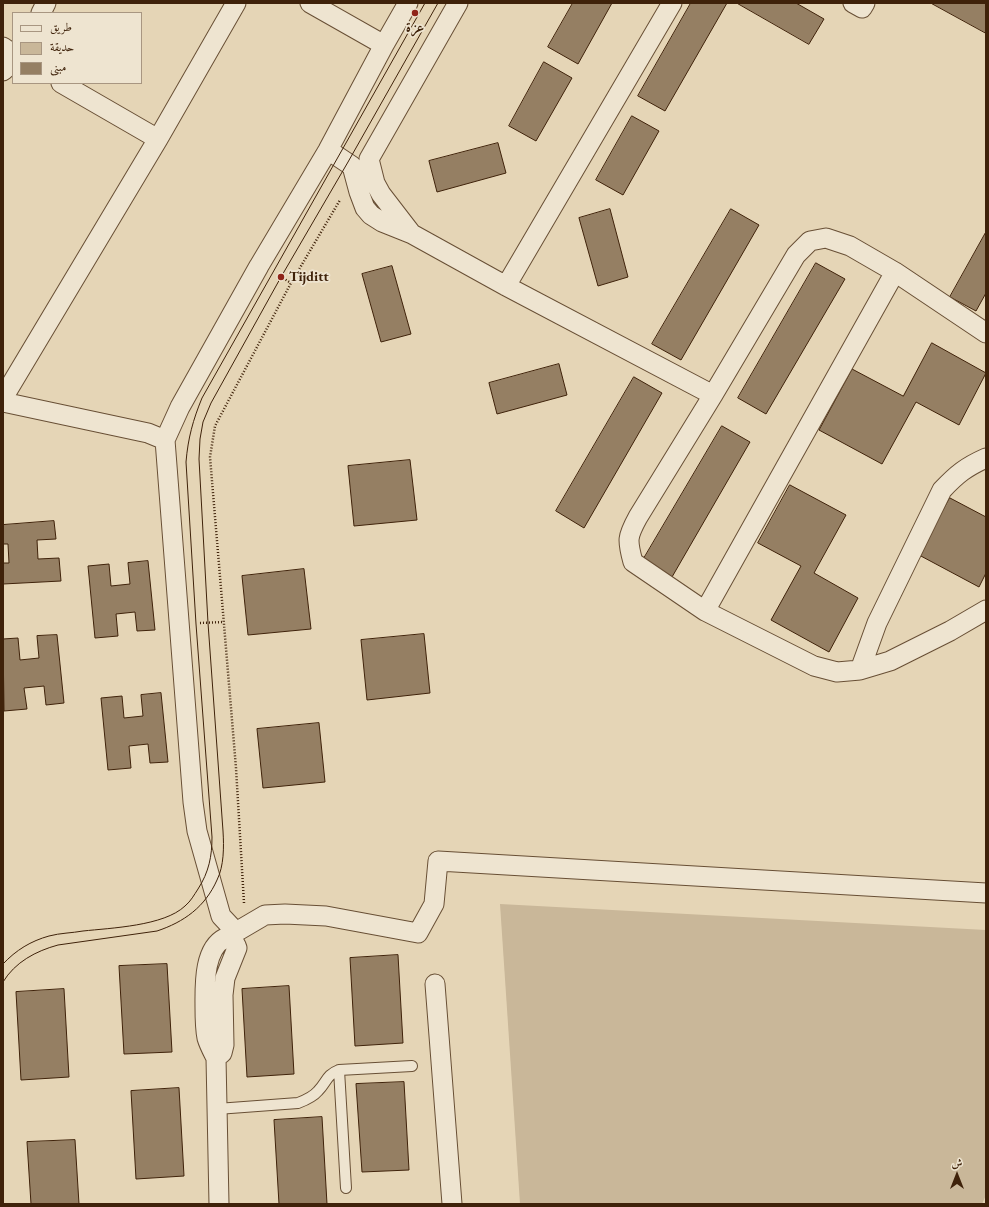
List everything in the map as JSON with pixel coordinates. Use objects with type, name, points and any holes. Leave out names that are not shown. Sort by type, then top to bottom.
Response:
[{"type":"street","points":[[42,12],[46,3]]},
{"type":"street","points":[[3,398],[158,139],[236,3]]},
{"type":"street","points":[[310,3],[384,45]]},
{"type":"street","points":[[219,1204],[216,1058],[222,1053],[224,1040],[223,995],[225,978],[237,948],[237,932],[221,916],[197,831],[192,802],[165,440],[191,386],[328,150],[408,3]]},
{"type":"street","points":[[458,3],[361,163],[359,192],[365,208],[371,216],[382,222],[412,234],[506,286],[713,395]]},
{"type":"street","points":[[506,286],[672,3]]},
{"type":"street","points":[[853,3],[862,8],[865,3]]},
{"type":"street","points":[[3,47],[12,53]]},
{"type":"street","points":[[3,71],[12,63]]},
{"type":"street","points":[[63,84],[158,139]]},
{"type":"street","points":[[328,150],[348,162],[361,163]]},
{"type":"street","points":[[986,333],[895,272],[850,246],[826,238],[810,241],[796,255],[629,534],[630,550],[633,562],[705,611],[814,666],[837,672],[860,670],[890,661],[950,631],[986,610]]},
{"type":"street","points":[[705,611],[895,272]]},
{"type":"street","points":[[3,402],[148,433],[165,440]]},
{"type":"street","points":[[860,670],[877,623],[942,490],[953,478],[968,466],[986,458]]},
{"type":"street","points":[[237,932],[265,915],[306,914],[326,916],[418,933],[434,904],[438,861],[986,893]]},
{"type":"street","points":[[435,984],[452,1204]]},
{"type":"lane","points":[[217,1109],[298,1103],[320,1090],[330,1074],[339,1070],[412,1066]]},
{"type":"lane","points":[[339,1070],[346,1188]]},
{"type":"path","points":[[237,932],[236,768],[210,457],[215,426],[291,283],[341,199]]},
{"type":"green space","points":[[500,904],[986,930],[986,1195],[982,1204],[520,1204]]},
{"type":"building","points":[[573,3],[612,3],[578,64],[548,47]]},
{"type":"building","points":[[691,3],[727,3],[665,111],[638,96]]},
{"type":"building","points":[[737,3],[796,3],[824,19],[809,44]]},
{"type":"building","points":[[931,3],[986,3],[986,33]]},
{"type":"building","points":[[544,62],[572,78],[536,141],[509,126]]},
{"type":"building","points":[[632,116],[659,131],[623,195],[596,180]]},
{"type":"building","points":[[498,143],[506,173],[437,192],[429,161]]},
{"type":"building","points":[[610,209],[628,277],[598,286],[579,218]]},
{"type":"building","points":[[731,209],[759,225],[681,360],[652,344]]},
{"type":"building","points":[[986,232],[986,293],[976,311],[950,297]]},
{"type":"building","points":[[816,263],[845,279],[766,414],[738,398]]},
{"type":"building","points":[[392,266],[411,334],[381,342],[362,274]]},
{"type":"building","points":[[932,343],[986,373],[959,425],[916,402],[882,464],[819,430],[852,369],[903,396]]},
{"type":"building","points":[[559,364],[567,395],[497,414],[489,383]]},
{"type":"building","points":[[634,377],[662,393],[584,528],[556,511]]},
{"type":"building","points":[[722,426],[750,442],[672,577],[643,560]]},
{"type":"building","points":[[410,460],[417,520],[354,526],[348,466]]},
{"type":"building","points":[[790,485],[846,515],[814,573],[858,598],[829,652],[771,620],[801,566],[758,543]]},
{"type":"building","points":[[950,498],[986,517],[986,573],[979,587],[919,555]]},
{"type":"building","points":[[54,521],[56,539],[37,540],[38,559],[59,558],[61,581],[3,584],[3,563],[9,563],[8,544],[3,544],[3,525]]},
{"type":"building","points":[[148,561],[155,630],[137,631],[135,612],[116,614],[118,636],[95,638],[88,566],[109,564],[111,586],[130,584],[128,563]]},
{"type":"building","points":[[304,569],[311,629],[248,635],[242,576]]},
{"type":"building","points":[[424,634],[430,693],[367,700],[361,640]]},
{"type":"building","points":[[57,635],[64,703],[46,705],[44,686],[24,688],[27,709],[4,711],[3,639],[18,638],[20,660],[39,658],[37,636]]},
{"type":"building","points":[[161,693],[168,762],[150,763],[148,744],[129,746],[131,768],[108,770],[101,698],[122,696],[124,718],[143,716],[141,695]]},
{"type":"building","points":[[319,723],[325,782],[263,788],[257,729]]},
{"type":"building","points":[[398,955],[403,1043],[355,1046],[350,958]]},
{"type":"building","points":[[167,964],[172,1052],[124,1054],[119,966]]},
{"type":"building","points":[[289,986],[294,1074],[247,1077],[242,989]]},
{"type":"building","points":[[64,989],[69,1077],[21,1080],[16,992]]},
{"type":"building","points":[[404,1082],[409,1170],[362,1172],[356,1084]]},
{"type":"building","points":[[179,1088],[184,1176],[136,1179],[131,1091]]},
{"type":"building","points":[[322,1117],[327,1204],[279,1204],[274,1120]]},
{"type":"building","points":[[75,1140],[79,1204],[31,1204],[27,1142]]},
{"type":"tram line","points":[[3,964],[13,954],[24,947],[49,936],[137,925],[151,922],[176,913],[192,898],[205,876],[210,857],[212,837],[196,624],[186,462],[191,429],[202,398],[425,3]]},
{"type":"tram line","points":[[3,982],[20,963],[34,954],[50,947],[157,931],[176,923],[200,906],[212,890],[217,880],[222,863],[223,837],[208,623],[199,459],[203,422],[211,403],[281,277],[438,3]]},
{"type":"place","name":"عزة","points":[[415,13]]},
{"type":"place","name":"Tijditt","points":[[281,277]]}]
